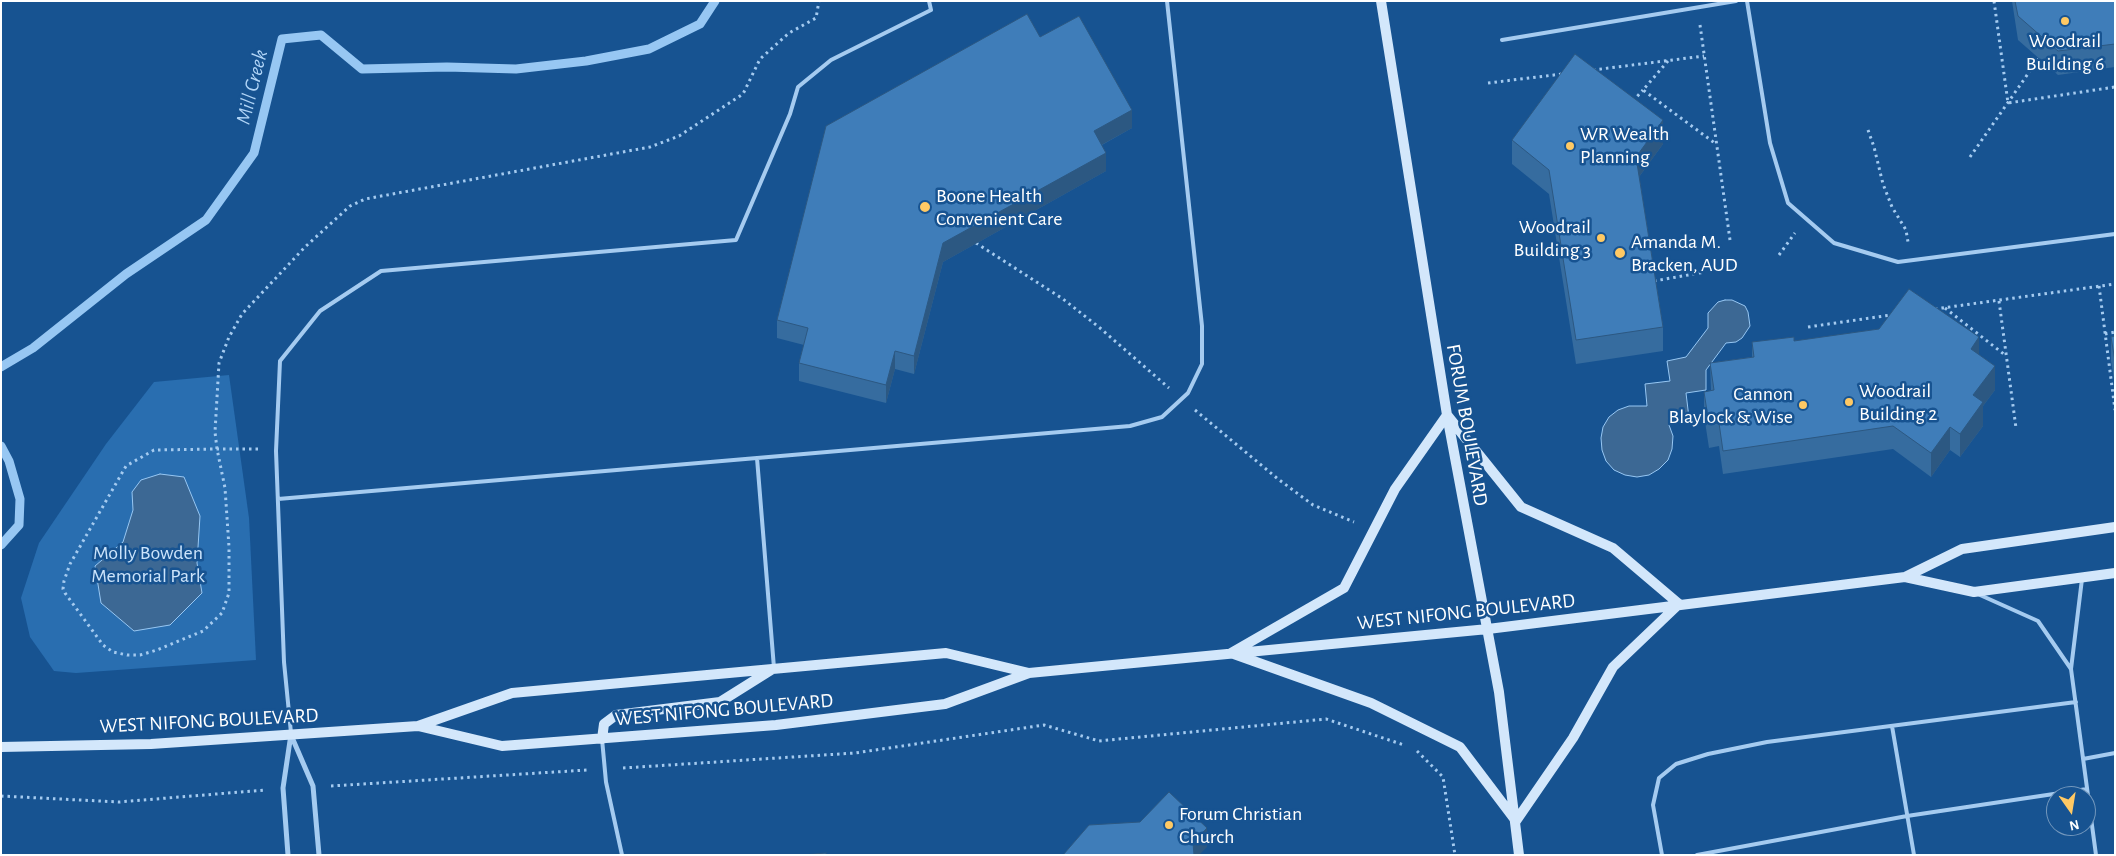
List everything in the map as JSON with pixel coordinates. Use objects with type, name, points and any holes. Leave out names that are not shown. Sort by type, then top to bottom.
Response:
[{"type":"main road","name":"FORUM BOULEVARD","points":[[1381,1],[1447,415],[1499,692],[1519,855]]},
{"type":"main road","points":[[1447,415],[1520,507],[1613,548],[1678,604],[1613,667],[1573,738],[1516,821],[1460,747],[1370,703],[1231,653],[1344,588],[1395,490],[1447,415]]},
{"type":"main road","name":"WEST NIFONG BOULEVARD","points":[[1905,577],[1962,549],[2115,527]]},
{"type":"main road","name":"WEST NIFONG BOULEVARD","points":[[418,726],[502,746],[776,725],[945,704],[1029,673],[1488,629],[1905,577],[1974,592],[2082,579],[2115,573]]},
{"type":"main road","name":"WEST NIFONG BOULEVARD","points":[[1,747],[150,744],[291,733],[418,726],[512,693],[946,653],[1029,673]]},
{"type":"main road","points":[[602,739],[604,724],[616,715],[720,702],[774,668]]},
{"type":"street","points":[[291,733],[313,786],[320,855]]},
{"type":"street","points":[[288,855],[284,788],[291,733]]},
{"type":"lane","points":[[291,733],[284,662],[276,450],[280,361],[320,311],[380,271],[736,240],[790,114],[798,87],[832,60],[930,10],[929,1]]},
{"type":"lane","points":[[278,499],[1130,426],[1162,417],[1188,393],[1202,364],[1202,326],[1167,1]]},
{"type":"lane","points":[[1502,40],[1736,1]]},
{"type":"lane","points":[[1747,1],[1776,167],[1788,203],[1834,243],[1898,262],[2115,234]]},
{"type":"lane","points":[[757,458],[774,668]]},
{"type":"lane","points":[[2082,579],[2071,669],[2087,786]]},
{"type":"lane","points":[[1974,592],[2038,621],[2071,669]]},
{"type":"lane","points":[[1662,855],[1653,805],[1659,778],[1676,764],[1708,754],[1767,742],[2076,702]]},
{"type":"lane","points":[[1892,726],[1914,855]]},
{"type":"lane","points":[[602,739],[605,769],[622,855]]},
{"type":"lane","points":[[2083,759],[2115,753]]},
{"type":"lane","points":[[1697,855],[1908,816],[2046,795]]},
{"type":"lane","points":[[2093,836],[2096,855]]},
{"type":"path","points":[[276,450],[217,449],[154,450],[126,466],[70,564],[62,590],[103,645],[113,652],[126,655],[140,655],[203,631],[222,613],[229,592],[225,488],[217,449],[215,432],[219,363],[229,337],[242,314],[305,248],[350,206],[366,199],[650,147],[679,136],[743,94],[760,59],[789,33],[816,18],[819,1]]},
{"type":"path","points":[[1994,1],[2008,103]]},
{"type":"path","points":[[1697,8],[1730,240]]},
{"type":"path","points":[[1592,70],[1704,56]]},
{"type":"path","points":[[1970,157],[2038,58]]},
{"type":"path","points":[[1627,107],[1668,61]]},
{"type":"path","points":[[1488,83],[1564,74]]},
{"type":"path","points":[[2008,103],[2115,87]]},
{"type":"path","points":[[1643,90],[1716,144]]},
{"type":"path","points":[[1868,130],[1883,184],[1892,207],[1906,230],[1908,240],[1907,260]]},
{"type":"path","points":[[1779,255],[1806,219]]},
{"type":"path","points":[[976,243],[1063,300],[1100,328],[1278,479],[1313,505],[1355,523]]},
{"type":"path","points":[[1651,282],[1705,272]]},
{"type":"path","points":[[1925,311],[2115,284]]},
{"type":"path","points":[[2100,286],[2115,410]]},
{"type":"path","points":[[1999,300],[2016,428]]},
{"type":"path","points":[[1944,308],[2006,356]]},
{"type":"path","points":[[1808,327],[1896,315]]},
{"type":"path","points":[[1970,337],[1975,332]]},
{"type":"path","points":[[2105,334],[2115,332]]},
{"type":"path","points":[[313,786],[855,753],[1044,725],[1099,741],[1326,719],[1410,747]]},
{"type":"path","points":[[1415,749],[1443,776],[1455,855]]},
{"type":"path","points":[[1,796],[120,802],[284,788]]},
{"type":"green space","name":"Molly Bowden Memorial Park","points":[[229,375],[249,518],[256,660],[76,673],[54,671],[30,637],[21,598],[39,543],[106,444],[154,382]]},
{"type":"shaded area","points":[[1732,300],[1745,306],[1750,326],[1742,338],[1736,342],[1726,343],[1706,370],[1706,390],[1686,393],[1689,418],[1669,425],[1673,436],[1672,449],[1668,460],[1649,475],[1637,477],[1625,475],[1614,470],[1606,461],[1602,450],[1601,438],[1603,427],[1609,417],[1618,410],[1629,406],[1647,406],[1645,384],[1670,381],[1667,361],[1686,357],[1708,328],[1708,313],[1718,302]]},
{"type":"shaded area","points":[[160,474],[184,477],[200,516],[197,563],[202,593],[170,625],[134,631],[101,603],[95,566],[123,542],[133,510],[132,492],[141,480]]},
{"type":"building","name":"Woodrail Building 6","points":[[2015,1],[2115,1],[2115,44],[2058,51],[2018,16]]},
{"type":"building","name":"Boone Health Convenient Care","points":[[1027,14],[1040,37],[1079,16],[1132,110],[1094,131],[1106,153],[943,243],[914,356],[895,351],[886,385],[799,363],[808,328],[777,320],[826,126]]},
{"type":"building","name":"Woodrail Building 3","points":[[1575,54],[1663,120],[1636,157],[1663,327],[1576,340],[1549,170],[1512,140]]},
{"type":"building","name":"Woodrail Building 2","points":[[1909,289],[1979,337],[1971,349],[1995,366],[1973,395],[1983,402],[1960,434],[1950,427],[1931,453],[1893,426],[1723,451],[1719,423],[1709,424],[1704,392],[1714,390],[1710,363],[1754,357],[1752,342],[1794,337],[1794,341],[1879,329]]},
{"type":"building","points":[[2115,336],[2115,361],[2111,337]]},
{"type":"building","points":[[1169,792],[1207,828],[1193,843],[1194,855],[1063,855],[1089,825],[1140,822]]},
{"type":"building","points":[[826,853],[826,855],[803,855]]},
{"type":"waterway","name":"Mill Creek","points":[[1,367],[33,348],[126,274],[206,220],[254,153],[282,39],[321,35],[362,69],[447,67],[516,69],[586,61],[649,49],[700,24],[715,1]]},
{"type":"waterway","name":"Mill Creek","points":[[1,446],[9,461],[20,499],[19,525],[1,545]]},
{"type":"place","name":"Woodrail Building 6","points":[[2065,21]]},
{"type":"place","name":"WR Wealth Planning","points":[[1570,146]]},
{"type":"place","name":"Boone Health Convenient Care","points":[[925,207]]},
{"type":"place","name":"Woodrail Building 3","points":[[1601,238]]},
{"type":"place","name":"Amanda M. Bracken, AUD","points":[[1620,253]]},
{"type":"place","name":"Woodrail Building 2","points":[[1849,402]]},
{"type":"place","name":"Cannon Blaylock & Wise","points":[[1803,405]]},
{"type":"place","name":"Forum Christian Church","points":[[1169,825]]}]
